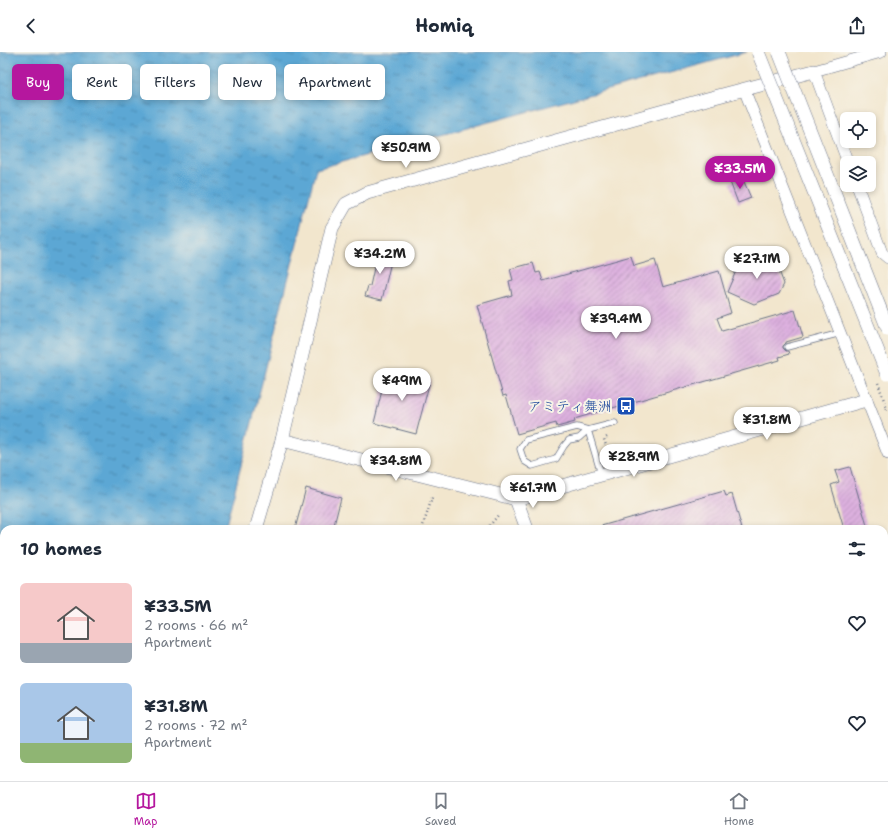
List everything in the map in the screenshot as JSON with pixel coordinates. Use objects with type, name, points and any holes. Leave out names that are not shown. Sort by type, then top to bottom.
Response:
[{"type":"street","points":[[758,52],[887,376]]},
{"type":"street","points":[[779,52],[888,329]]},
{"type":"street","points":[[257,525],[282,440],[332,228],[346,204],[368,193],[881,52]]},
{"type":"street","points":[[814,71],[845,156]]},
{"type":"street","points":[[744,89],[888,454]]},
{"type":"street","points":[[860,192],[882,253],[888,258]]},
{"type":"street","points":[[282,440],[516,499],[866,400]]},
{"type":"street","points":[[516,499],[526,525]]},
{"type":"lane","points":[[787,347],[841,333]]},
{"type":"lane","points":[[588,430],[579,438],[569,440],[556,459],[532,466],[524,461],[520,449],[526,440],[577,428],[588,430],[615,423]]},
{"type":"lane","points":[[588,430],[601,474]]},
{"type":"path","points":[[607,436],[604,439],[610,460]]},
{"type":"path","points":[[423,525],[433,495]]},
{"type":"path","points":[[490,525],[499,514]]},
{"type":"water","points":[[0,52],[747,52],[316,169],[226,525],[0,525]]},
{"type":"building","points":[[742,177],[751,198],[738,203],[730,182]]},
{"type":"building","points":[[378,250],[393,253],[382,300],[365,296],[368,286],[370,286]]},
{"type":"building","points":[[763,254],[774,258],[784,284],[779,294],[754,304],[727,292],[739,264]]},
{"type":"building","points":[[631,256],[634,266],[655,260],[663,287],[719,271],[731,313],[717,318],[722,331],[795,310],[803,337],[786,342],[783,348],[788,351],[789,354],[779,357],[780,360],[574,419],[575,422],[557,427],[556,423],[517,434],[506,395],[503,396],[477,305],[512,295],[509,281],[513,280],[510,269],[533,263],[536,273],[540,272],[543,281]]},
{"type":"building","points":[[387,370],[430,381],[416,434],[374,423]]},
{"type":"building","points":[[850,467],[867,525],[843,525],[831,485],[839,482],[835,471]]},
{"type":"building","points":[[306,488],[341,498],[334,525],[296,525]]},
{"type":"building","points":[[724,491],[726,496],[732,494],[741,525],[605,525]]},
{"type":"place","name":"アミティ舞洲","points":[[626,406]]}]
